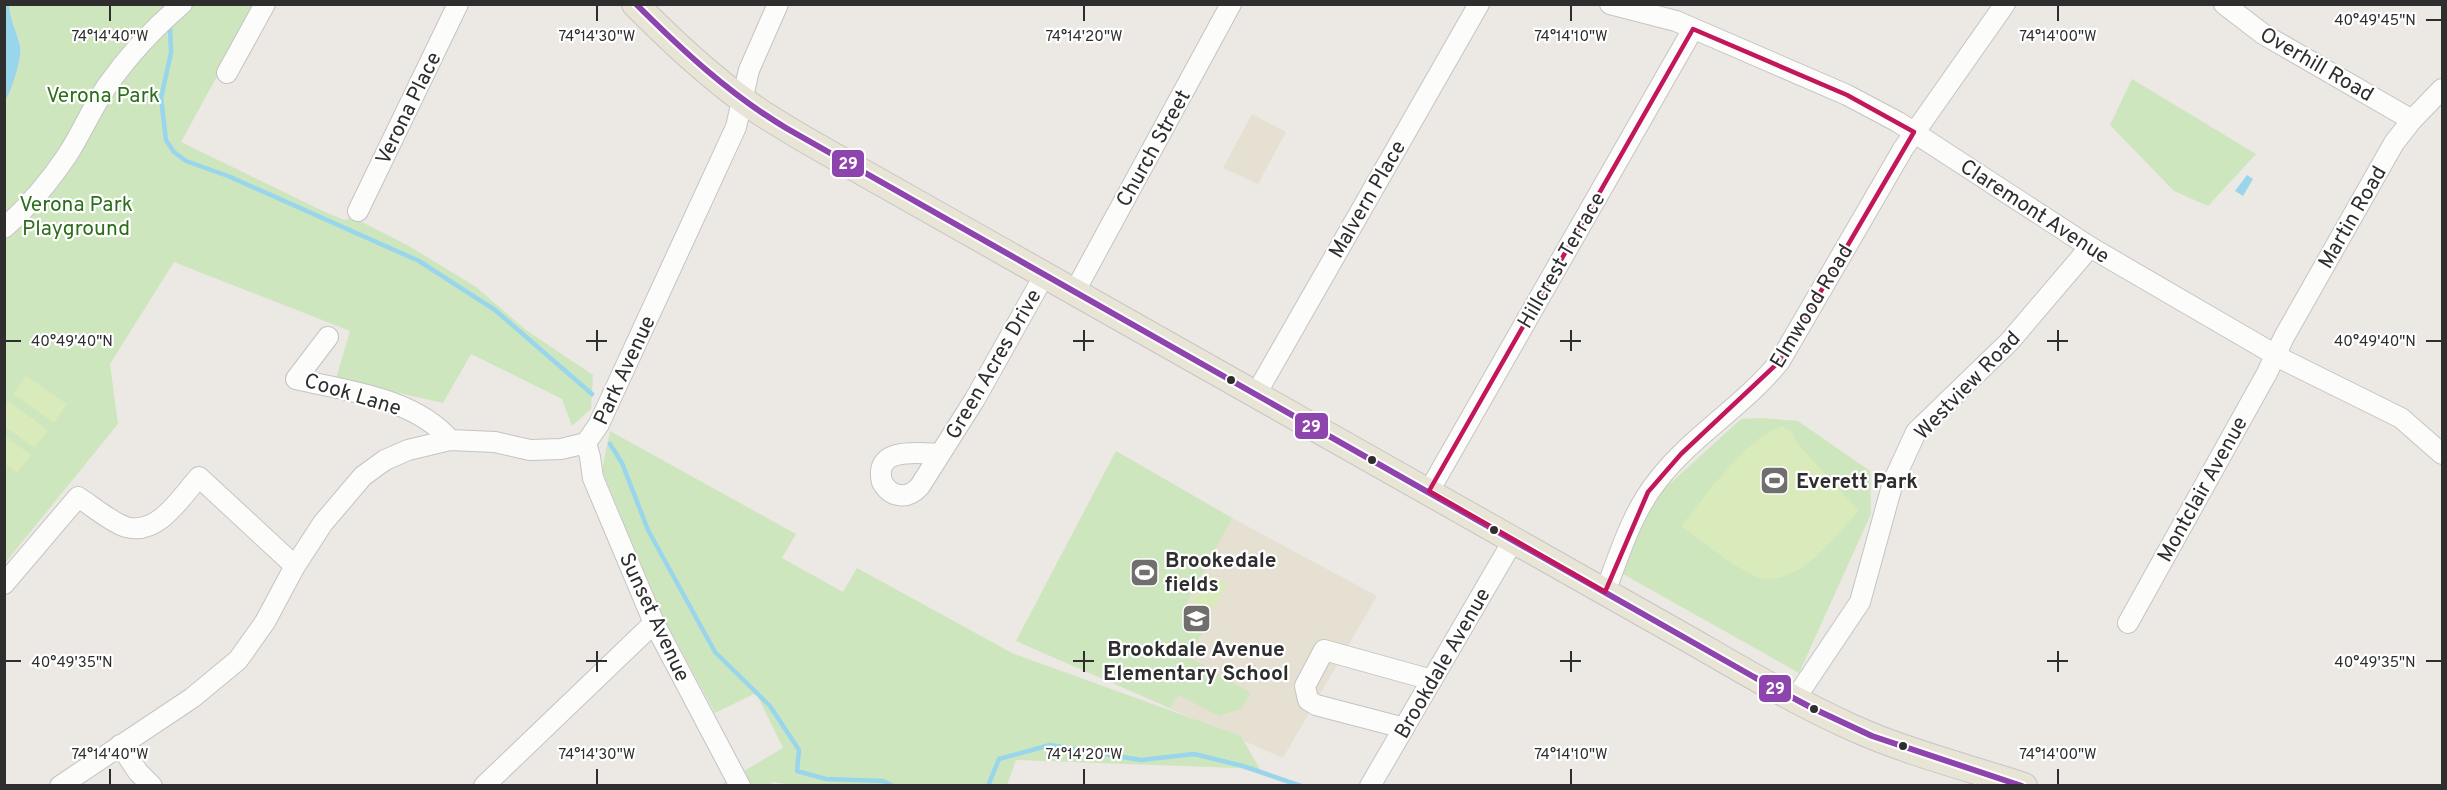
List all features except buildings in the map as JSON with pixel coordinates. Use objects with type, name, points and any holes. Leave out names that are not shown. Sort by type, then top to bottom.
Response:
[{"type":"main road","points":[[635,4],[697,63],[742,99],[824,151],[1795,699],[1852,728],[2024,786]]},
{"type":"street","points":[[4,228],[46,185],[68,154],[107,87],[129,58],[182,4]]},
{"type":"street","points":[[227,73],[265,4]]},
{"type":"street","name":"Verona Place","points":[[358,211],[458,4]]},
{"type":"street","name":"Park Avenue","points":[[60,786],[192,698],[238,660],[265,622],[295,566],[323,523],[363,476],[385,460],[408,450],[450,440],[495,442],[531,450],[561,449],[586,443],[598,424],[736,127],[749,70],[778,4]]},
{"type":"street","name":"Church Street","points":[[1075,291],[1231,4]]},
{"type":"street","name":"Malvern Place","points":[[1256,394],[1479,4]]},
{"type":"street","name":"Claremont Avenue","points":[[1610,4],[1634,9],[1694,29],[1847,95],[1914,132],[2090,248],[2276,355],[2392,413],[2416,430],[2442,454]]},
{"type":"street","name":"Elmwood Road","points":[[1605,592],[1633,519],[1648,492],[1681,454],[1751,394],[1780,362],[1914,132],[2005,4]]},
{"type":"street","name":"Overhill Road","points":[[2224,4],[2263,34],[2412,120]]},
{"type":"street","name":"Hillcrest Terrace","points":[[1429,491],[1694,29]]},
{"type":"street","name":"Martin Road","points":[[2276,355],[2394,143],[2412,120],[2442,89]]},
{"type":"street","name":"Westview Road","points":[[1795,699],[1860,602],[1893,482],[1916,432],[2010,341],[2090,248]]},
{"type":"street","name":"Green Acres Drive","points":[[940,454],[975,399],[1045,274]]},
{"type":"street","name":"Cook Lane","points":[[328,337],[296,379],[392,403],[426,419],[450,440]]},
{"type":"street","name":"Montclair Avenue","points":[[2128,623],[2276,355]]},
{"type":"street","name":"Sunset Avenue","points":[[586,443],[593,478],[654,623],[740,786]]},
{"type":"street","points":[[4,584],[78,497],[125,527],[150,525],[166,514],[199,477],[295,566]]},
{"type":"street","name":"Brookdale Avenue","points":[[1370,786],[1514,539]]},
{"type":"street","points":[[484,786],[654,623]]},
{"type":"street","points":[[1404,728],[1316,705],[1308,700],[1305,686],[1324,650],[1431,680]]},
{"type":"street","points":[[120,745],[138,772],[152,786]]},
{"type":"highlighted area","points":[[1693,29],[1847,95],[1914,132],[1780,361],[1681,454],[1648,492],[1605,592],[1429,491]]},
{"type":"shaded area","points":[[1252,114],[1286,132],[1258,184],[1223,168]]},
{"type":"shaded area","name":"Brookdale Avenue Elementary School","points":[[1116,451],[1232,518],[1377,596],[1283,758],[1016,641]]},
{"type":"green space","name":"Verona Park","points":[[9,5],[256,5],[181,142],[327,213],[345,220],[352,217],[409,246],[476,287],[526,330],[593,375],[591,409],[572,426],[562,399],[471,354],[443,403],[336,379],[350,331],[174,262],[110,364],[118,424],[5,563],[4,101],[16,74],[20,58],[19,41]]},
{"type":"green space","points":[[2132,79],[2256,154],[2208,206],[2174,191],[2110,125]]},
{"type":"green space","points":[[26,376],[67,404],[54,423],[13,394]]},
{"type":"green space","points":[[8,401],[48,430],[35,448],[5,427],[5,406]]},
{"type":"green space","points":[[1741,419],[1798,421],[1870,471],[1871,514],[1799,673],[1623,574],[1645,517],[1664,489]]},
{"type":"green space","name":"Everett Park","points":[[1782,426],[1792,432],[1796,442],[1859,511],[1825,548],[1796,571],[1781,577],[1766,579],[1741,569],[1681,526],[1740,455],[1754,442]]},
{"type":"green space","points":[[610,431],[796,534],[782,558],[843,592],[857,568],[1012,653],[1241,736],[1262,773],[1238,768],[1016,760],[1007,785],[797,786],[773,782],[770,785],[720,785],[783,748],[756,693],[715,713],[661,613],[602,470]]},
{"type":"green space","points":[[5,436],[31,455],[17,473],[5,464]]},
{"type":"green space","points":[[1116,451],[1232,518],[1182,612],[1206,626],[1196,644],[1191,641],[1184,654],[1251,693],[1241,709],[1219,716],[1178,695],[1170,708],[1016,641]]},
{"type":"green space","points":[[1209,574],[1227,584],[1206,620],[1188,609]]},
{"type":"water","points":[[5,4],[9,5],[19,41],[20,58],[5,101]]},
{"type":"water","points":[[2247,175],[2253,179],[2243,196],[2235,191]]},
{"type":"waterway","points":[[170,27],[171,53],[161,98],[166,140],[174,152],[186,161],[228,176],[419,261],[495,310],[592,394]]},
{"type":"waterway","points":[[610,444],[622,463],[648,530],[715,652],[770,706],[799,750],[797,771],[826,779],[883,781],[893,786]]},
{"type":"waterway","points":[[988,786],[999,759],[1050,745],[1141,760],[1194,754],[1243,766],[1301,786]]},
{"type":"transit line","name":"29","points":[[636,4],[726,86],[786,128],[1754,677],[1872,736],[2022,786]]},
{"type":"place","name":"Everett Park","points":[[1775,481]]},
{"type":"place","name":"Brookedale fields","points":[[1144,572]]},
{"type":"place","name":"Brookdale Avenue Elementary School","points":[[1196,618]]},
{"type":"park label","name":"Verona Park Playground","points":[[76,216]]}]
